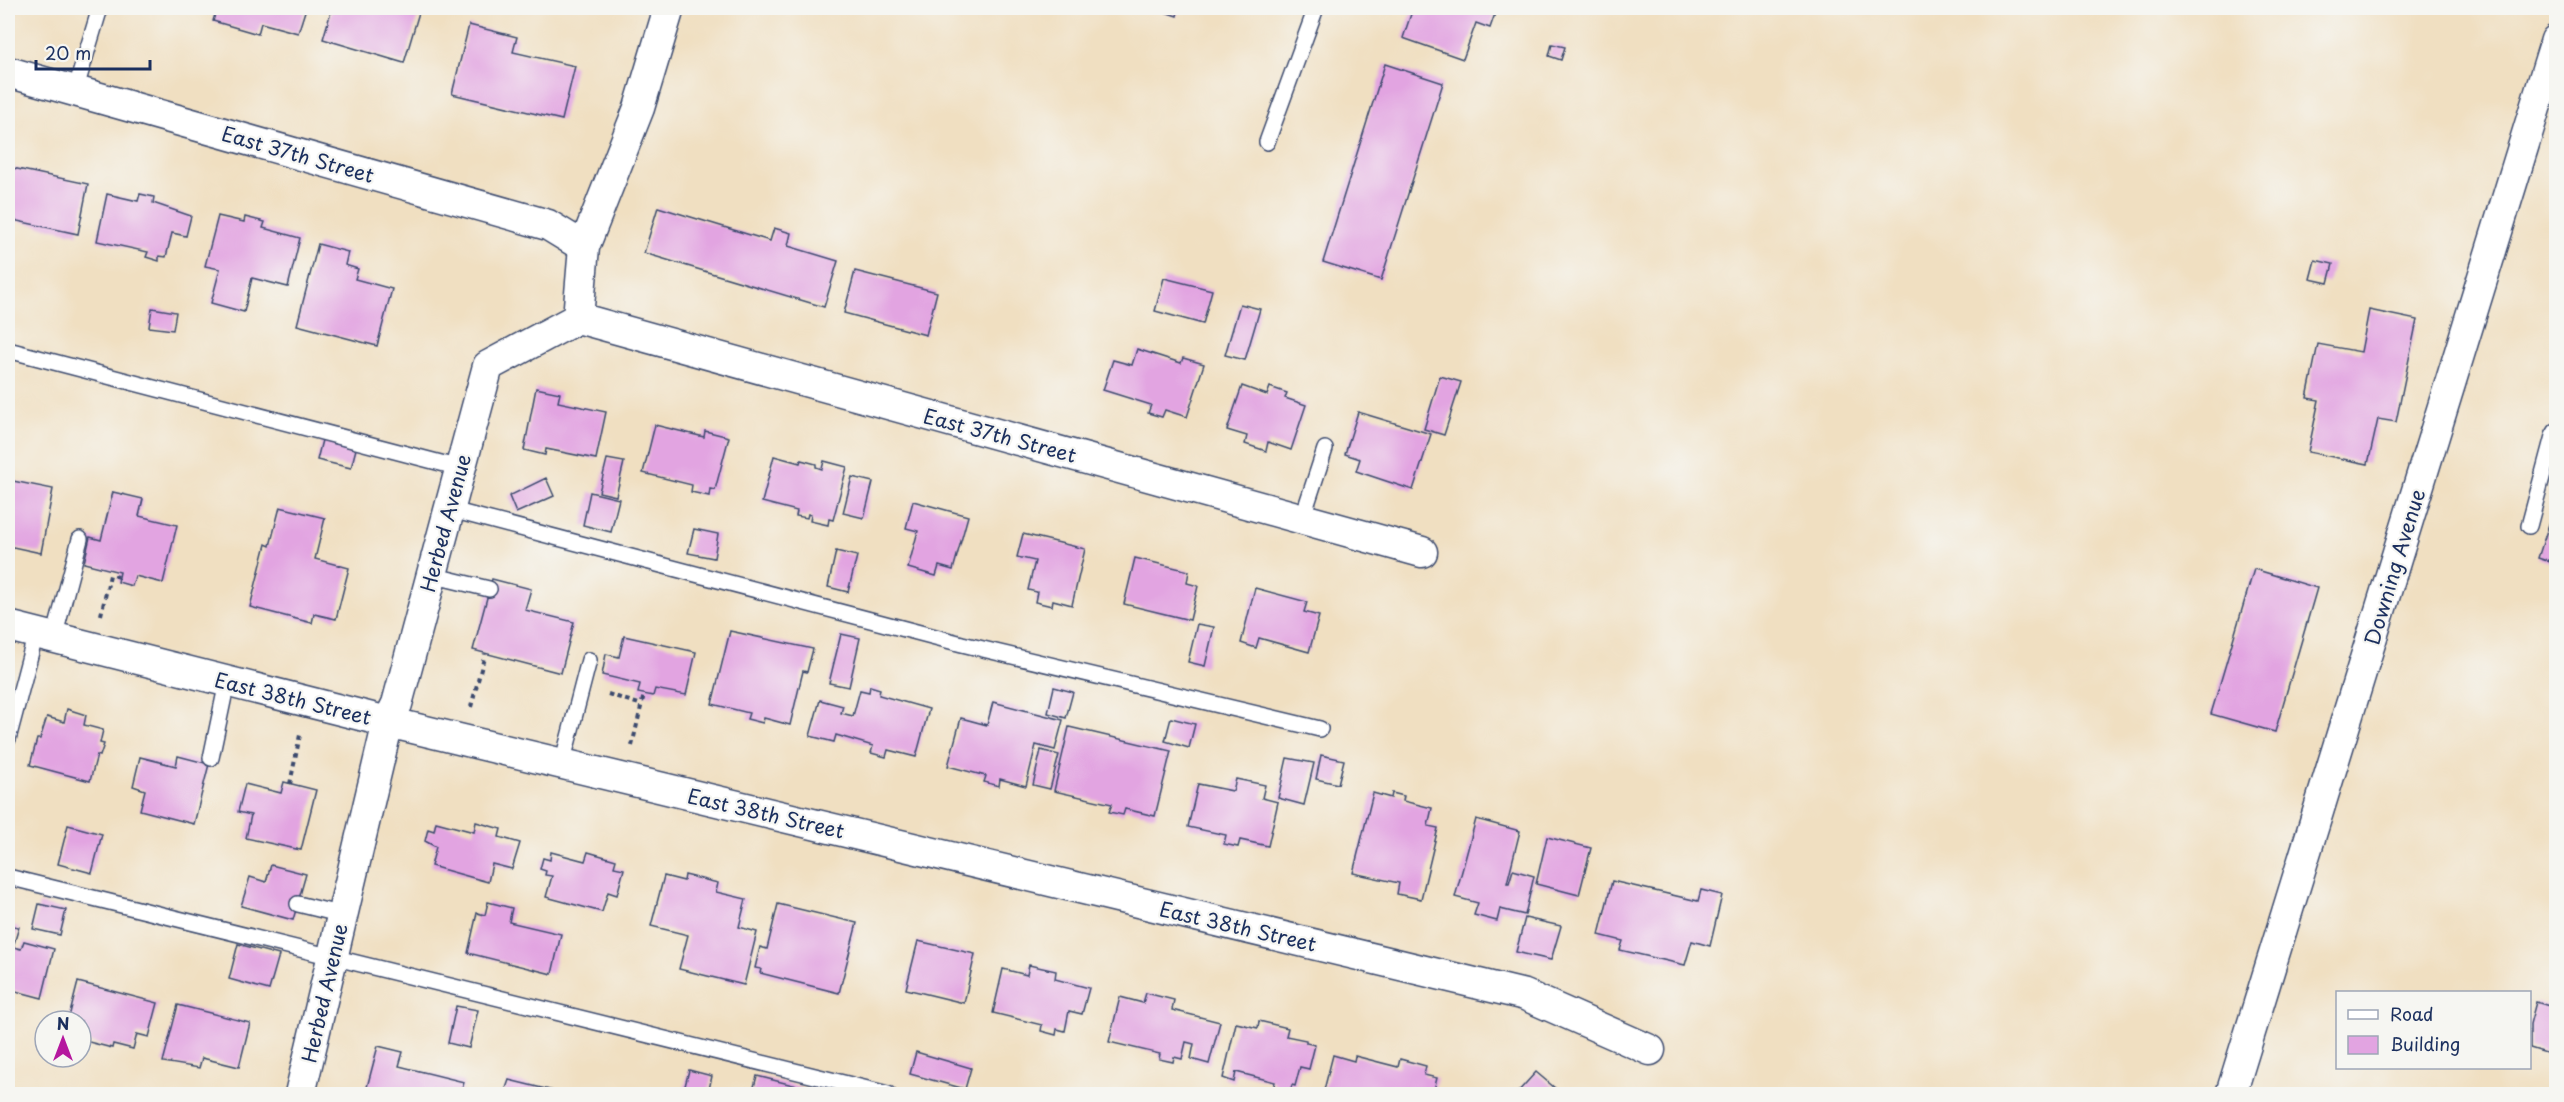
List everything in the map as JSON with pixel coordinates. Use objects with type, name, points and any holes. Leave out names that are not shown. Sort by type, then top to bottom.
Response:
[{"type":"street","points":[[578,318],[584,247],[639,108],[669,8]]},
{"type":"street","name":"Downing Avenue","points":[[2231,1095],[2554,58]]},
{"type":"street","name":"East 37th Street","points":[[8,72],[548,225],[584,247]]},
{"type":"street","name":"East 37th Street","points":[[578,318],[1422,552]]},
{"type":"street","name":"Herbed Avenue","points":[[300,1095],[388,722],[397,704],[447,509],[488,366],[578,318]]},
{"type":"street","name":"East 38th Street","points":[[8,626],[462,740],[1525,994],[1650,1050]]},
{"type":"lane","points":[[75,91],[100,8]]},
{"type":"lane","points":[[1267,142],[1316,8]]},
{"type":"lane","points":[[8,350],[460,468]]},
{"type":"lane","points":[[2529,526],[2556,431]]},
{"type":"lane","points":[[1302,519],[1325,449]]},
{"type":"lane","points":[[447,509],[962,644],[1320,729]]},
{"type":"lane","points":[[8,740],[80,539]]},
{"type":"lane","points":[[431,575],[489,590]]},
{"type":"lane","points":[[562,764],[589,660]]},
{"type":"lane","points":[[211,758],[227,682]]},
{"type":"lane","points":[[8,877],[888,1095]]},
{"type":"lane","points":[[298,904],[343,915]]},
{"type":"path","points":[[93,648],[110,575],[119,577]]},
{"type":"path","points":[[462,740],[485,654]]},
{"type":"path","points":[[583,680],[602,692],[642,705]]},
{"type":"path","points":[[624,779],[644,694]]},
{"type":"path","points":[[290,784],[308,702]]},
{"type":"building","points":[[217,8],[306,8],[298,33],[261,23],[258,34],[213,21]]},
{"type":"building","points":[[332,8],[420,9],[404,63],[323,39]]},
{"type":"building","points":[[1153,8],[1179,8],[1177,16]]},
{"type":"building","points":[[1413,8],[1497,8],[1490,28],[1476,23],[1463,59],[1403,38]]},
{"type":"building","points":[[469,25],[517,37],[513,52],[575,66],[562,120],[452,94]]},
{"type":"building","points":[[1552,44],[1565,47],[1561,60],[1549,56]]},
{"type":"building","points":[[1385,64],[1443,83],[1381,280],[1323,262]]},
{"type":"building","points":[[8,167],[88,184],[78,234],[8,219]]},
{"type":"building","points":[[107,194],[138,201],[140,194],[154,197],[153,203],[191,216],[186,236],[172,233],[166,257],[159,256],[159,261],[146,257],[148,252],[97,241]]},
{"type":"building","points":[[658,207],[770,241],[774,228],[791,233],[788,246],[838,261],[824,307],[644,253]]},
{"type":"building","points":[[218,216],[244,222],[245,217],[265,222],[263,228],[300,238],[288,287],[252,278],[244,312],[211,303],[220,269],[205,266]]},
{"type":"building","points":[[318,244],[348,252],[345,265],[358,269],[355,279],[392,289],[377,346],[297,325]]},
{"type":"building","points":[[2315,260],[2333,264],[2328,283],[2310,279]]},
{"type":"building","points":[[855,271],[937,292],[926,335],[844,313]]},
{"type":"building","points":[[1164,278],[1212,290],[1203,324],[1155,311]]},
{"type":"building","points":[[1240,304],[1260,309],[1245,360],[1225,355]]},
{"type":"building","points":[[152,308],[176,312],[173,330],[149,327]]},
{"type":"building","points":[[2369,310],[2417,320],[2396,422],[2378,419],[2368,464],[2308,452],[2319,400],[2307,398],[2318,344],[2361,352]]},
{"type":"building","points":[[1137,349],[1181,363],[1183,358],[1204,364],[1187,417],[1165,410],[1162,417],[1148,413],[1151,405],[1103,390],[1113,360],[1132,365]]},
{"type":"building","points":[[1440,376],[1461,382],[1444,435],[1424,429]]},
{"type":"building","points":[[1242,386],[1267,395],[1270,387],[1287,393],[1285,398],[1306,405],[1291,450],[1268,442],[1266,451],[1245,444],[1247,436],[1227,430]]},
{"type":"building","points":[[536,388],[560,393],[558,402],[606,412],[596,459],[546,449],[545,455],[524,450]]},
{"type":"building","points":[[1358,412],[1431,434],[1413,490],[1356,471],[1360,459],[1345,454]]},
{"type":"building","points":[[655,425],[704,437],[705,431],[729,437],[715,490],[710,489],[709,496],[691,492],[692,485],[643,473]]},
{"type":"building","points":[[322,440],[356,449],[351,468],[317,460]]},
{"type":"building","points":[[774,456],[800,463],[801,460],[816,464],[816,467],[822,469],[824,461],[847,467],[833,520],[829,519],[828,525],[810,521],[811,515],[808,514],[807,518],[796,516],[797,511],[762,502]]},
{"type":"building","points":[[607,459],[624,462],[616,496],[599,492]]},
{"type":"building","points":[[852,477],[873,482],[864,518],[843,513]]},
{"type":"building","points":[[546,478],[554,496],[516,513],[509,496]]},
{"type":"building","points":[[8,480],[53,489],[41,553],[8,546]]},
{"type":"building","points":[[113,492],[143,499],[139,516],[177,525],[163,583],[135,576],[132,586],[118,582],[120,572],[84,563],[90,537],[101,540]]},
{"type":"building","points":[[590,492],[619,499],[611,532],[583,525]]},
{"type":"building","points":[[913,501],[968,516],[953,570],[939,566],[936,576],[908,568],[918,531],[906,528]]},
{"type":"building","points":[[280,507],[325,518],[315,559],[349,568],[336,619],[314,614],[312,623],[250,607],[266,544],[270,546]]},
{"type":"building","points":[[2552,515],[2556,516],[2556,564],[2538,558]]},
{"type":"building","points":[[694,529],[718,534],[714,558],[688,553]]},
{"type":"building","points":[[1023,534],[1085,549],[1072,605],[1053,600],[1052,606],[1035,602],[1037,592],[1028,590],[1035,561],[1017,557]]},
{"type":"building","points":[[836,551],[857,556],[848,592],[828,587]]},
{"type":"building","points":[[1135,558],[1189,571],[1187,583],[1198,586],[1190,620],[1124,604]]},
{"type":"building","points":[[2254,569],[2317,588],[2275,732],[2211,714]]},
{"type":"building","points":[[492,579],[531,589],[525,610],[574,622],[561,673],[473,650]]},
{"type":"building","points":[[1255,588],[1307,602],[1304,612],[1319,616],[1309,652],[1259,638],[1256,648],[1241,643]]},
{"type":"building","points":[[1197,624],[1214,627],[1205,666],[1188,662]]},
{"type":"building","points":[[730,631],[813,649],[807,672],[803,671],[790,725],[764,718],[763,723],[747,719],[749,713],[712,704]]},
{"type":"building","points":[[841,634],[860,638],[849,687],[829,683]]},
{"type":"building","points":[[624,636],[696,652],[686,695],[655,689],[653,696],[638,693],[640,684],[602,675],[606,654],[619,657]]},
{"type":"building","points":[[870,686],[880,689],[879,695],[929,709],[916,757],[888,750],[886,757],[871,753],[873,746],[836,735],[834,742],[810,736],[820,700],[843,706],[841,713],[853,716],[860,690],[869,692]]},
{"type":"building","points":[[1054,687],[1073,692],[1066,718],[1048,713]]},
{"type":"building","points":[[993,702],[1063,720],[1055,750],[1036,745],[1026,786],[1000,779],[999,786],[984,782],[986,776],[948,766],[961,718],[987,725]]},
{"type":"building","points":[[67,709],[86,715],[84,725],[103,730],[100,743],[104,744],[100,756],[97,755],[90,781],[30,765],[37,739],[40,739],[47,717],[64,722]]},
{"type":"building","points":[[1171,718],[1195,724],[1189,748],[1165,741]]},
{"type":"building","points":[[1069,727],[1171,751],[1155,816],[1125,809],[1123,815],[1109,812],[1112,804],[1054,791]]},
{"type":"building","points":[[1041,750],[1059,755],[1050,789],[1033,785]]},
{"type":"building","points":[[1321,755],[1344,760],[1338,784],[1316,779]]},
{"type":"building","points":[[178,756],[209,764],[194,824],[140,810],[145,790],[133,786],[140,757],[176,766]]},
{"type":"building","points":[[1287,758],[1314,763],[1304,805],[1278,798]]},
{"type":"building","points":[[1236,779],[1265,785],[1262,798],[1278,802],[1268,846],[1240,840],[1238,847],[1224,844],[1226,835],[1188,827],[1198,784],[1233,791]]},
{"type":"building","points":[[284,782],[316,790],[301,850],[246,838],[251,815],[238,812],[245,784],[281,793]]},
{"type":"building","points":[[1373,793],[1391,798],[1392,793],[1404,796],[1403,801],[1432,808],[1428,826],[1438,828],[1421,899],[1397,894],[1399,883],[1353,873]]},
{"type":"building","points":[[1476,819],[1520,831],[1507,883],[1509,883],[1513,870],[1534,876],[1525,915],[1500,909],[1497,921],[1474,915],[1478,903],[1455,897]]},
{"type":"building","points":[[436,822],[474,832],[476,822],[501,829],[499,837],[520,843],[512,869],[492,864],[488,882],[431,866],[436,847],[425,841],[428,829],[434,831]]},
{"type":"building","points":[[68,825],[102,834],[92,873],[58,864]]},
{"type":"building","points":[[1547,837],[1591,848],[1579,895],[1536,884]]},
{"type":"building","points":[[551,852],[585,861],[588,852],[616,860],[614,867],[624,869],[617,895],[608,892],[602,912],[546,897],[552,876],[545,875],[546,871],[540,869],[543,858],[550,860]]},
{"type":"building","points":[[271,865],[306,874],[293,920],[241,906],[250,877],[266,882]]},
{"type":"building","points":[[685,875],[718,883],[716,892],[746,899],[739,927],[757,932],[744,985],[679,969],[688,935],[651,926],[664,876],[684,881]]},
{"type":"building","points":[[1612,881],[1698,901],[1701,890],[1722,895],[1710,946],[1692,941],[1685,965],[1620,950],[1623,941],[1599,935]]},
{"type":"building","points":[[488,902],[512,908],[509,922],[561,934],[552,974],[468,953],[477,913],[485,915]]},
{"type":"building","points":[[39,904],[66,910],[60,935],[33,929]]},
{"type":"building","points":[[778,904],[857,923],[839,993],[760,973],[761,969],[755,968],[760,947],[767,949]]},
{"type":"building","points":[[1525,918],[1561,926],[1551,960],[1516,952]]},
{"type":"building","points":[[8,925],[19,927],[13,947],[21,949],[24,941],[54,949],[42,998],[8,989]]},
{"type":"building","points":[[918,941],[975,954],[964,1003],[906,989]]},
{"type":"building","points":[[238,944],[279,955],[269,990],[229,979]]},
{"type":"building","points":[[1029,965],[1056,971],[1055,979],[1089,988],[1082,1014],[1069,1011],[1065,1031],[1057,1029],[1056,1035],[1041,1031],[1042,1025],[993,1013],[1003,969],[1027,975]]},
{"type":"building","points":[[78,982],[158,1003],[149,1037],[137,1034],[133,1049],[113,1044],[112,1048],[93,1043],[93,1009],[71,1009]]},
{"type":"building","points":[[1146,993],[1174,1000],[1172,1010],[1220,1022],[1209,1064],[1191,1059],[1194,1044],[1186,1042],[1182,1059],[1174,1057],[1173,1062],[1159,1059],[1160,1054],[1109,1042],[1120,997],[1143,1003]]},
{"type":"building","points":[[2536,1002],[2556,1008],[2556,1056],[2531,1048],[2531,1020]]},
{"type":"building","points":[[178,1005],[250,1023],[239,1067],[202,1058],[199,1068],[163,1062]]},
{"type":"building","points":[[456,1006],[478,1010],[469,1048],[448,1043]]},
{"type":"building","points":[[1259,1021],[1288,1028],[1286,1036],[1306,1040],[1306,1043],[1315,1045],[1309,1069],[1300,1067],[1295,1086],[1292,1085],[1289,1094],[1273,1089],[1275,1082],[1236,1072],[1234,1082],[1223,1078],[1236,1023],[1258,1028]]},
{"type":"building","points":[[378,1046],[403,1052],[399,1066],[464,1082],[461,1094],[381,1094],[366,1091]]},
{"type":"building","points":[[916,1052],[971,1068],[965,1089],[910,1074]]},
{"type":"building","points":[[1333,1055],[1354,1061],[1355,1056],[1398,1067],[1400,1059],[1426,1066],[1424,1075],[1437,1078],[1433,1094],[1323,1094]]},
{"type":"building","points":[[689,1070],[712,1076],[708,1094],[683,1094]]},
{"type":"building","points":[[1536,1072],[1562,1094],[1516,1094]]},
{"type":"building","points":[[757,1076],[801,1087],[799,1094],[752,1094]]},
{"type":"building","points":[[509,1080],[566,1094],[504,1094]]}]
